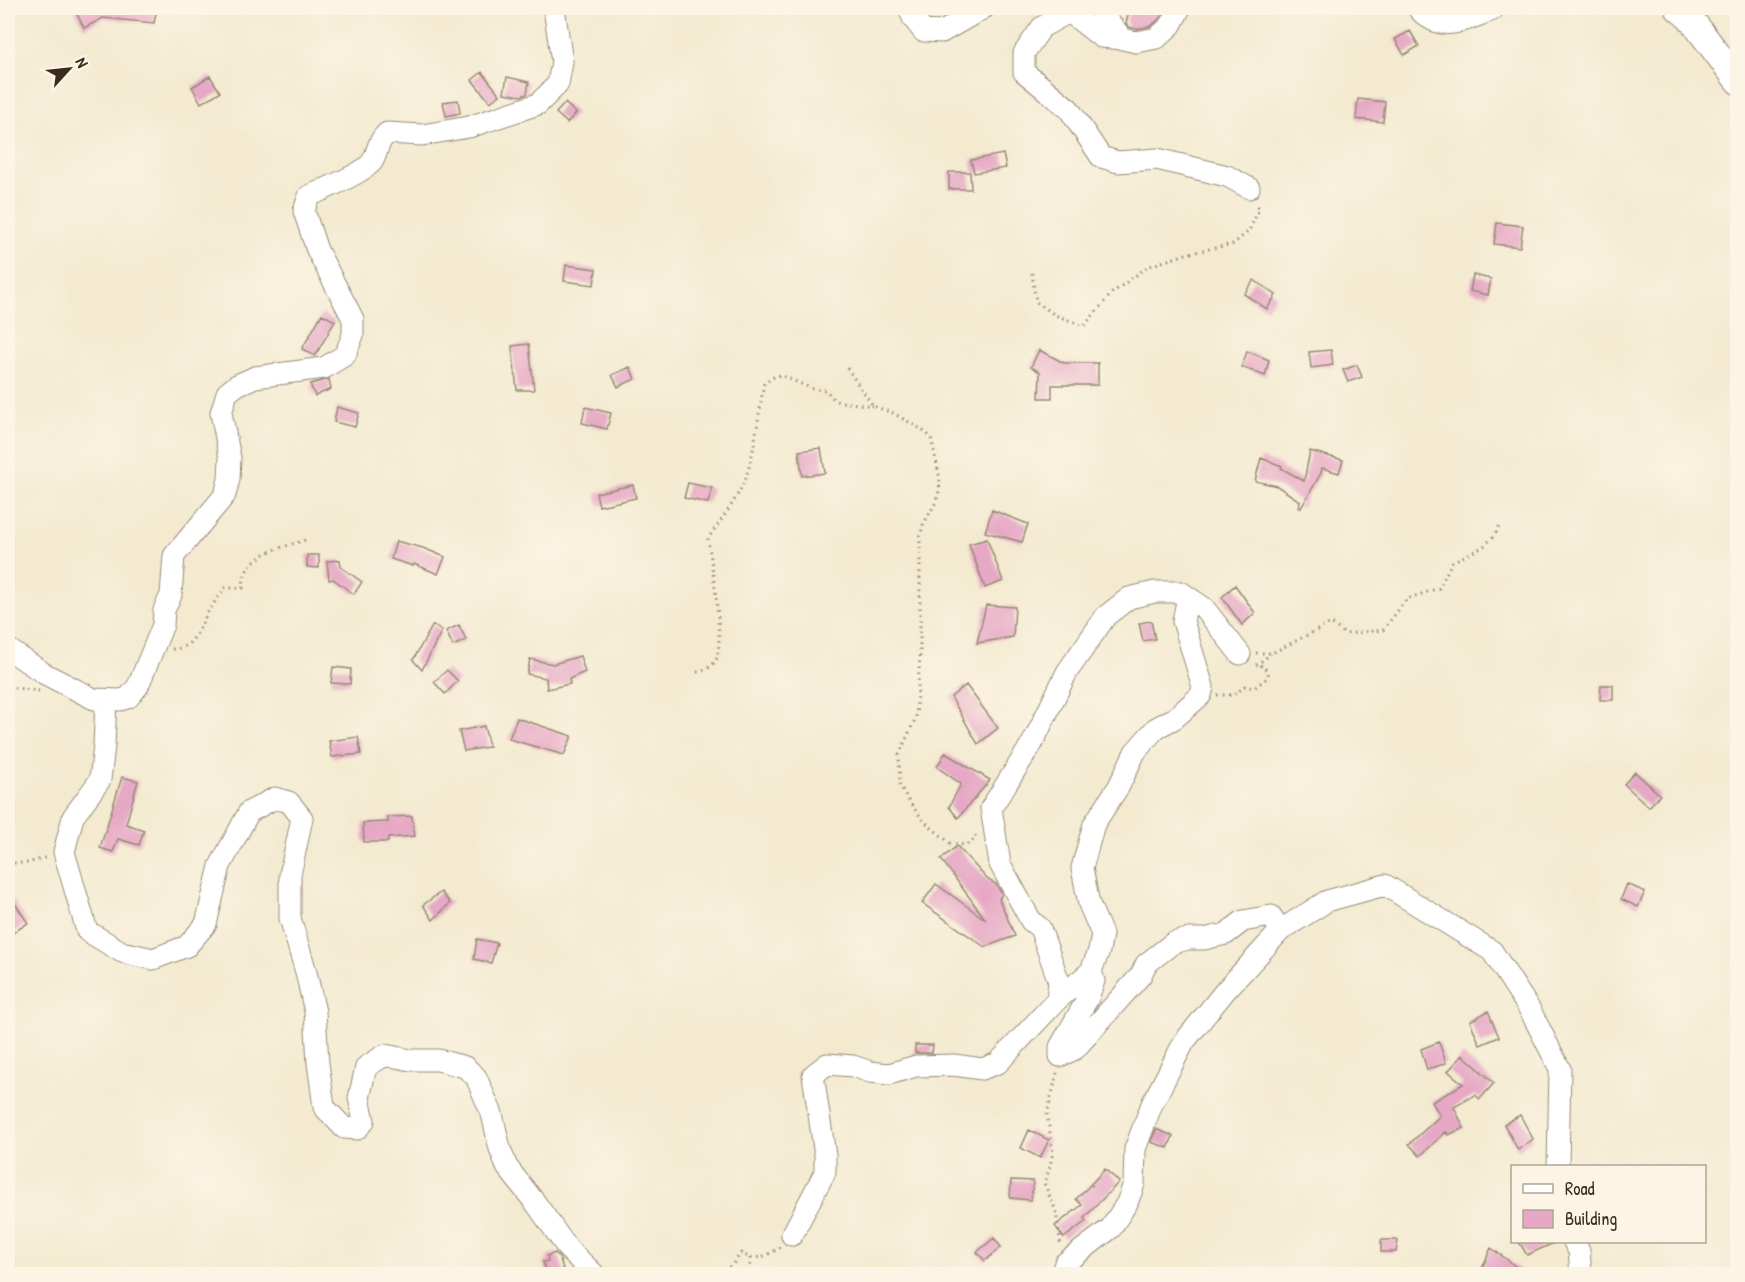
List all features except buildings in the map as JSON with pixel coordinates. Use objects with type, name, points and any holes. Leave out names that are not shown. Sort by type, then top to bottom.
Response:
[{"type":"main road","points":[[1421,8],[1429,16],[1448,21],[1491,8]]},
{"type":"main road","points":[[1678,8],[1691,19],[1737,81]]},
{"type":"street","points":[[8,649],[45,674],[94,699],[106,701],[129,697],[138,686],[163,625],[164,610],[171,595],[174,556],[225,495],[229,479],[230,458],[221,412],[227,393],[237,385],[255,377],[324,368],[345,355],[353,335],[353,319],[317,250],[304,211],[309,196],[339,183],[371,163],[380,140],[387,133],[422,135],[469,127],[538,104],[558,84],[562,62],[554,8]]},
{"type":"street","points":[[909,8],[923,31],[942,32],[984,8]]},
{"type":"street","points":[[1102,8],[1102,14],[1123,39]]},
{"type":"street","points":[[1180,8],[1171,25],[1157,38],[1136,42],[1101,37],[1064,10],[1042,27],[1024,53],[1024,72],[1069,109],[1101,157],[1118,162],[1157,159],[1227,176],[1249,188]]},
{"type":"street","points":[[1057,1000],[1059,982],[1040,928],[1031,921],[1000,864],[990,808],[1033,742],[1067,672],[1106,616],[1129,598],[1155,592],[1181,592],[1204,608],[1240,654]]},
{"type":"street","points":[[792,1235],[825,1172],[825,1155],[813,1075],[827,1064],[854,1066],[870,1072],[889,1074],[916,1066],[954,1065],[982,1069],[998,1063],[1057,1000],[1091,971],[1099,951],[1102,934],[1089,904],[1082,868],[1094,824],[1119,786],[1135,752],[1146,737],[1156,728],[1175,718],[1201,694],[1203,687],[1183,621],[1188,597]]},
{"type":"street","points":[[106,701],[100,780],[73,817],[64,852],[87,931],[122,952],[153,959],[187,946],[206,924],[220,866],[249,812],[275,798],[289,802],[303,818],[290,875],[290,918],[315,1012],[318,1063],[324,1107],[344,1128],[357,1129],[364,1121],[359,1098],[366,1067],[385,1055],[411,1060],[438,1060],[465,1067],[476,1077],[492,1114],[500,1149],[507,1167],[568,1249],[594,1275]]},
{"type":"street","points":[[1064,1269],[1111,1227],[1127,1203],[1134,1184],[1135,1149],[1152,1104],[1184,1042],[1225,991],[1281,930],[1327,901],[1385,885],[1492,951],[1530,1010],[1560,1070],[1558,1165]]},
{"type":"street","points":[[1091,971],[1094,981],[1088,998],[1060,1047],[1060,1056],[1074,1049],[1141,975],[1146,964],[1173,943],[1226,934],[1243,921],[1271,916],[1281,930]]},
{"type":"street","points":[[1575,1243],[1579,1251],[1581,1275]]},
{"type":"path","points":[[1032,273],[1036,302],[1055,315],[1084,326],[1112,293],[1147,267],[1186,254],[1233,244],[1249,231],[1259,209],[1249,188]]},
{"type":"path","points":[[847,368],[873,406]]},
{"type":"path","points":[[697,672],[704,671],[716,660],[719,641],[708,538],[743,484],[748,469],[764,384],[780,375],[813,388],[826,390],[835,401],[873,406],[893,413],[931,437],[940,479],[936,502],[923,525],[920,537],[920,656],[916,717],[899,755],[900,785],[909,802],[926,822],[950,843],[966,845],[974,840],[990,808]]},
{"type":"path","points":[[1201,694],[1212,697],[1220,694],[1234,695],[1245,686],[1254,688],[1267,678],[1268,674],[1264,666],[1256,665],[1272,653],[1331,623],[1345,634],[1383,630],[1407,599],[1439,588],[1452,562],[1483,547],[1494,536],[1501,523]]},
{"type":"path","points":[[164,649],[180,649],[198,636],[208,612],[225,588],[243,588],[243,575],[260,555],[305,540]]},
{"type":"path","points":[[1240,654],[1272,653]]},
{"type":"path","points":[[8,862],[28,863],[64,852]]},
{"type":"path","points":[[1060,1056],[1047,1114],[1053,1152],[1044,1183],[1056,1210],[1064,1269]]},
{"type":"path","points":[[719,1275],[733,1264],[741,1252],[750,1258],[770,1255],[785,1244],[792,1235]]},
{"type":"path","points":[[750,1258],[750,1275]]}]
